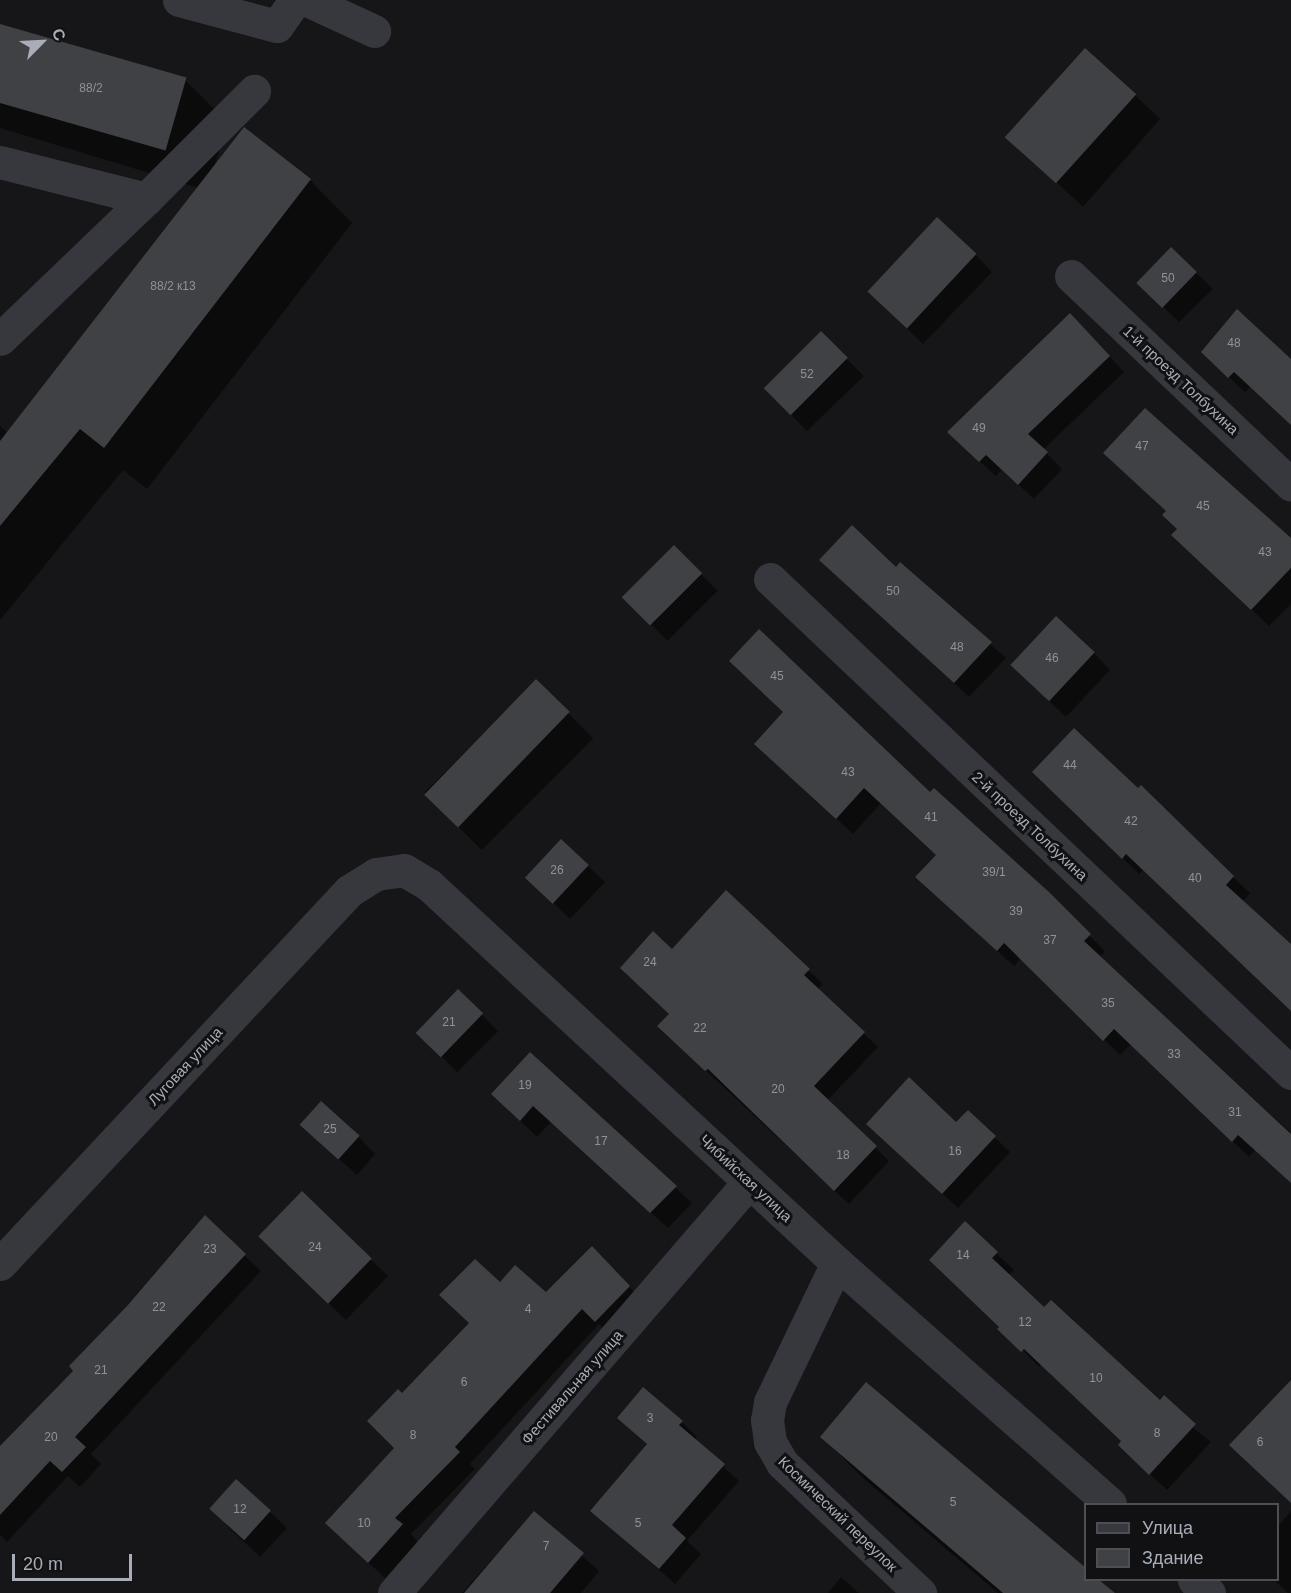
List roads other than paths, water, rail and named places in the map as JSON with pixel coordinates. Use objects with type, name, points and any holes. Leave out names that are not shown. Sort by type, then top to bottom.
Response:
[{"type":"street","points":[[179,0],[277,26],[295,0]]},
{"type":"street","points":[[307,0],[374,31]]},
{"type":"street","points":[[0,339],[146,199],[254,91]]},
{"type":"street","points":[[0,162],[146,199]]},
{"type":"street","name":"1-й проезд Толбухина","points":[[1071,276],[1291,485]]},
{"type":"street","name":"2-й проезд Толбухина","points":[[770,579],[1291,1074]]},
{"type":"street","name":"Чибийская улица","points":[[376,874],[404,870],[429,885],[837,1263],[1109,1503]]},
{"type":"street","name":"Луговая улица","points":[[0,1264],[349,891],[376,874]]},
{"type":"street","name":"Фестивальная улица","points":[[394,1593],[749,1182]]},
{"type":"street","name":"Космический переулок","points":[[837,1263],[770,1402],[767,1420],[770,1442],[782,1463],[920,1593]]},
{"type":"street","points":[[1195,1581],[1209,1593]]}]
